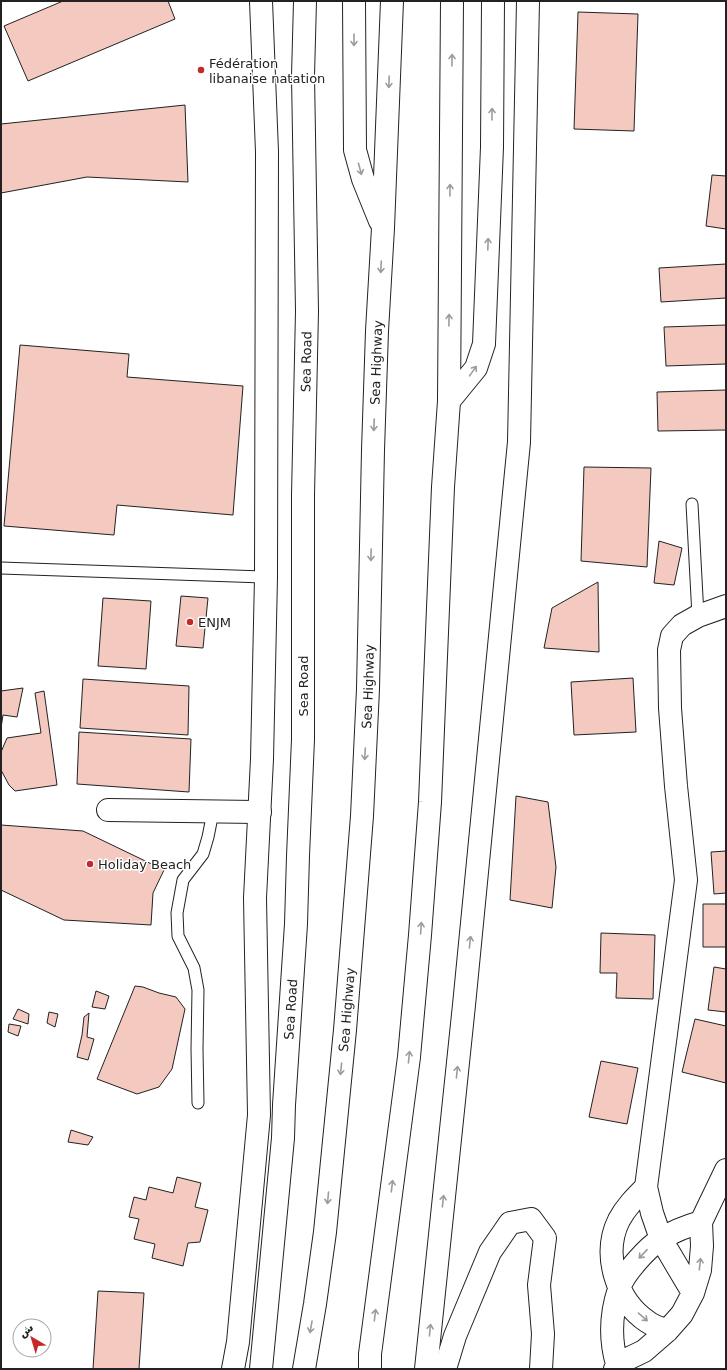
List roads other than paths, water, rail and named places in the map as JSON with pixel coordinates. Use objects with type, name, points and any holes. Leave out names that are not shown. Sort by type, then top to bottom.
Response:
[{"type":"main road","points":[[233,1369],[238,1342],[259,1116],[256,898],[263,751],[266,577],[267,152],[261,1]]},
{"type":"main road","name":"Sea Road","points":[[261,1369],[283,1138],[296,924],[303,739],[303,503],[307,311],[303,76],[305,1]]},
{"type":"main road","points":[[354,1],[355,150],[363,180],[383,228]]},
{"type":"main road","name":"Sea Highway","points":[[304,1369],[325,1232],[345,1030],[362,816],[368,689],[374,418],[392,1]]},
{"type":"main road","points":[[369,1364],[409,1057],[430,802],[448,401],[452,1]]},
{"type":"main road","points":[[448,401],[476,368],[484,344],[492,147],[493,1]]},
{"type":"main road","points":[[426,1369],[464,1005],[519,442],[528,1]]},
{"type":"main road","points":[[693,1293],[661,1239],[652,1213],[646,1187],[686,880],[670,708],[669,650],[672,636],[682,625],[698,616],[726,606]]},
{"type":"main road","points":[[108,810],[260,812]]},
{"type":"main road","points":[[701,1222],[682,1228],[661,1239],[649,1248],[638,1260],[619,1288],[613,1321],[612,1339],[616,1367],[644,1351],[667,1331],[682,1314],[693,1293],[700,1264],[702,1246],[701,1222],[726,1170]]},
{"type":"main road","points":[[646,1187],[630,1203],[618,1222],[612,1244],[612,1266],[619,1288],[631,1306],[647,1322],[667,1331]]},
{"type":"main road","points":[[445,1369],[455,1336],[490,1252],[510,1222],[531,1219],[545,1238],[539,1285],[543,1334],[541,1369]]},
{"type":"lane","points":[[692,504],[698,616]]},
{"type":"lane","points":[[1,568],[266,577]]},
{"type":"lane","points":[[198,1103],[198,990],[194,968],[178,936],[177,912],[184,880],[203,854],[208,837],[212,812]]},
{"type":"place","name":"Fédération libanaise natation","points":[[201,70]]},
{"type":"place","name":"ENJM","points":[[190,622]]},
{"type":"place","name":"Holiday Beach","points":[[90,864]]}]
